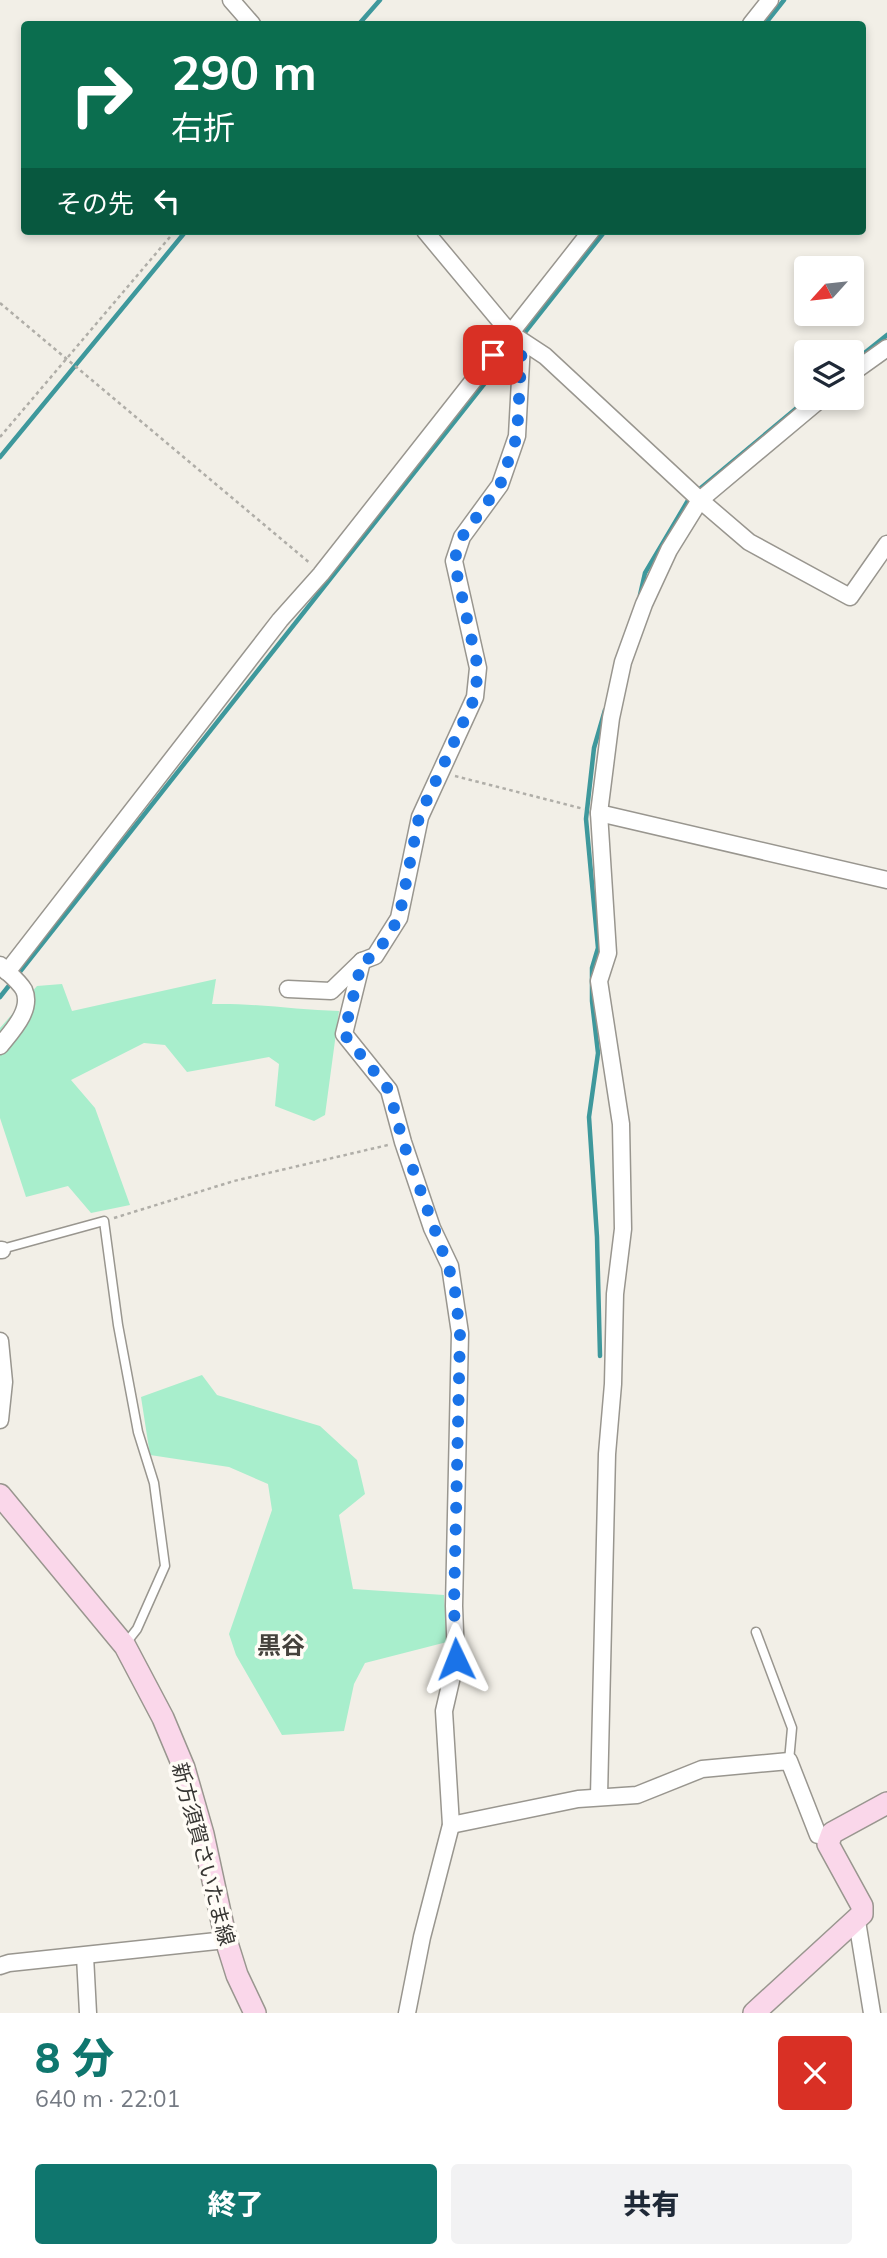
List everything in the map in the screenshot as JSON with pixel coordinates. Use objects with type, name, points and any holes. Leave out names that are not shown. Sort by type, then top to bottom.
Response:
[{"type":"main road","name":"新方須賀さいたま線","points":[[0,1495],[125,1646],[163,1718],[184,1768],[203,1834],[226,1940],[237,1975],[255,2013]]},
{"type":"main road","points":[[754,2013],[862,1914],[862,1906],[828,1844],[828,1837],[887,1803]]},
{"type":"street","points":[[231,0],[249,21]]},
{"type":"street","points":[[753,21],[770,0]]},
{"type":"street","points":[[428,235],[516,338],[545,356],[749,542],[850,597],[887,544]]},
{"type":"street","points":[[0,1046],[20,1019],[26,1004],[23,990],[3,968],[280,620],[516,338],[588,235]]},
{"type":"street","points":[[288,989],[331,991],[362,961],[375,956],[399,918],[419,817],[475,697],[478,668],[454,561],[462,537],[500,485],[517,436],[516,338]]},
{"type":"street","points":[[864,364],[887,348]]},
{"type":"street","points":[[599,1796],[607,1454],[613,1384],[615,1294],[623,1229],[621,1124],[599,981],[608,953],[599,813],[611,718],[623,662],[649,593],[669,551],[700,500],[808,410]]},
{"type":"street","points":[[599,813],[887,880]]},
{"type":"street","points":[[362,961],[344,1034],[389,1090],[403,1142],[432,1228],[450,1266],[460,1333],[454,1606],[456,1659],[444,1711],[451,1825],[422,1937],[407,2013]]},
{"type":"street","points":[[0,1341],[4,1382],[0,1420]]},
{"type":"street","points":[[451,1825],[599,1796],[637,1795],[702,1769],[789,1761],[818,1835],[828,1837]]},
{"type":"street","points":[[857,1921],[872,2013]]},
{"type":"street","points":[[0,1966],[226,1940]]},
{"type":"street","points":[[85,1956],[88,2013]]},
{"type":"lane","points":[[1,1250],[104,1221],[118,1325],[138,1432],[154,1483],[165,1566],[137,1629],[125,1646]]},
{"type":"lane","points":[[756,1632],[792,1728],[789,1761]]},
{"type":"path","points":[[0,438],[172,235]]},
{"type":"path","points":[[0,303],[225,493],[298,551],[321,574]]},
{"type":"path","points":[[439,772],[599,813]]},
{"type":"path","points":[[104,1221],[289,1167],[403,1142]]},
{"type":"green space","points":[[216,979],[212,1004],[339,1011],[325,1115],[314,1121],[275,1106],[279,1064],[269,1057],[187,1072],[165,1045],[144,1043],[71,1080],[95,1108],[130,1205],[91,1213],[68,1186],[26,1197],[0,1118],[0,1028],[37,986],[62,984],[72,1011]]},
{"type":"green space","points":[[202,1375],[217,1395],[320,1426],[357,1460],[365,1494],[339,1515],[353,1589],[444,1595],[447,1642],[365,1663],[354,1684],[344,1731],[282,1735],[236,1655],[229,1634],[272,1510],[268,1484],[229,1467],[150,1455],[141,1397]]},
{"type":"waterway","points":[[362,21],[380,0]]},
{"type":"waterway","points":[[767,21],[784,0]]},
{"type":"waterway","points":[[0,457],[183,235]]},
{"type":"waterway","points":[[0,997],[602,235]]},
{"type":"waterway","points":[[864,353],[887,335]]},
{"type":"waterway","points":[[696,492],[794,410]]},
{"type":"waterway","points":[[640,595],[645,573],[690,497]]},
{"type":"waterway","points":[[600,1356],[597,1237],[589,1117],[598,1053],[592,1001],[592,968],[598,948],[586,819],[594,748],[605,710]]},
{"type":"district","name":"黒谷","points":[[281,1645]]},
{"type":"route","points":[[456,1659],[454,1606],[460,1333],[454,1283],[403,1142],[389,1090],[344,1034],[362,961],[375,956],[399,918],[419,817],[475,697],[478,668],[454,561],[462,537],[500,485],[517,436],[522,343],[510,333],[493,355]]}]
